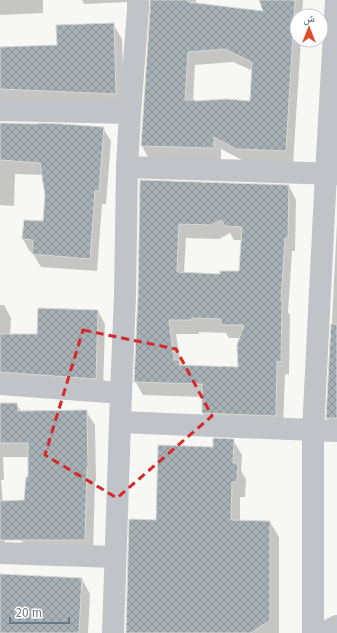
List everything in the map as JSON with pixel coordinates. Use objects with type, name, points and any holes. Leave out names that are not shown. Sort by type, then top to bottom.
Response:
[{"type":"street","points":[[113,633],[125,296],[127,167],[138,0]]},
{"type":"street","points":[[313,633],[313,431],[332,174],[336,0]]},
{"type":"street","points":[[0,110],[130,113]]},
{"type":"street","points":[[127,167],[332,174]]},
{"type":"street","points":[[0,384],[121,393]]},
{"type":"street","points":[[120,422],[337,431]]},
{"type":"street","points":[[0,553],[115,557]]},
{"type":"street","points":[[324,633],[337,626]]},
{"type":"highlighted area","points":[[83,330],[176,349],[212,416],[117,498],[45,455]]},
{"type":"building","points":[[150,0],[188,0],[188,2],[263,11],[259,0],[295,0],[295,8],[289,8],[289,48],[292,48],[286,151],[236,149],[214,137],[214,148],[141,146]],"holes":[[[225,49],[252,62],[250,101],[226,99],[195,101],[185,100],[188,52]]]},
{"type":"building","points":[[114,23],[116,94],[0,89],[0,47],[57,45],[56,25]]},
{"type":"building","points":[[0,123],[38,123],[104,127],[99,191],[95,191],[90,259],[32,254],[33,240],[22,239],[24,220],[43,221],[45,195],[40,163],[0,160]]},
{"type":"building","points":[[140,180],[289,185],[288,238],[285,238],[281,300],[281,362],[277,361],[276,416],[202,413],[202,384],[134,382],[138,296]],"holes":[[[221,220],[225,226],[242,227],[239,271],[220,271],[220,274],[177,272],[179,224],[211,225]],[[192,318],[221,319],[221,325],[244,325],[237,345],[238,367],[179,365],[179,360],[174,360],[169,320],[191,320]]]},
{"type":"building","points":[[38,308],[98,310],[96,379],[0,372],[0,334],[37,334]]},
{"type":"building","points":[[331,324],[337,324],[337,418],[326,418]]},
{"type":"building","points":[[0,403],[17,403],[18,411],[87,410],[88,467],[85,540],[0,540],[0,501],[24,500],[26,477],[28,477],[28,443],[0,443]]},
{"type":"building","points":[[213,438],[234,439],[233,463],[238,463],[237,482],[232,482],[231,520],[270,521],[270,620],[251,633],[126,633],[129,519],[156,520],[158,445],[213,447]]},
{"type":"building","points":[[0,574],[82,578],[79,633],[0,633]]}]
